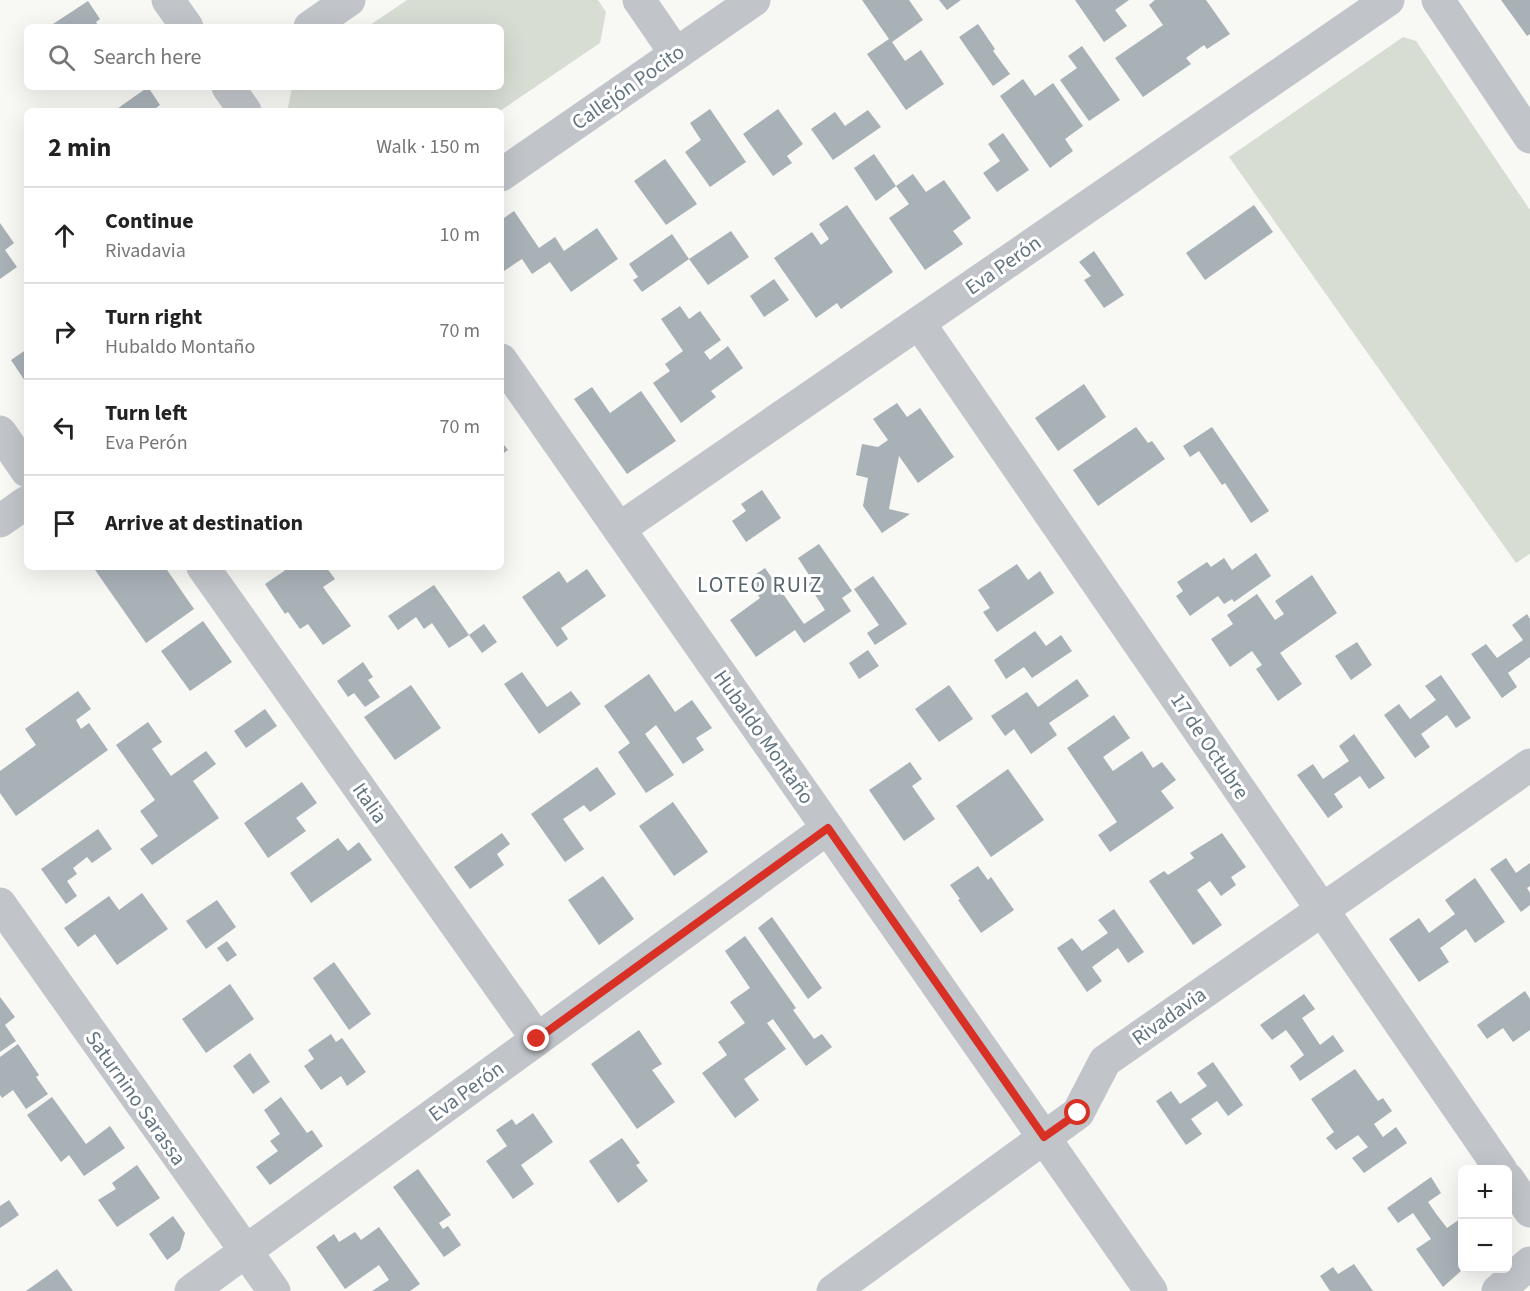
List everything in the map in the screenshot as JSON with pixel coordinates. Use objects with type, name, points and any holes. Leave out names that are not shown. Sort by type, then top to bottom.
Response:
[{"type":"street","points":[[168,0],[185,24]]},
{"type":"street","points":[[314,24],[349,0]]},
{"type":"street","points":[[639,0],[676,54]]},
{"type":"street","name":"Callejón Pocito","points":[[504,173],[754,0]]},
{"type":"street","name":"Eva Perón","points":[[619,529],[1388,0]]},
{"type":"street","points":[[1438,0],[1530,137]]},
{"type":"street","points":[[230,90],[243,108]]},
{"type":"street","name":"17 de Octubre","points":[[919,322],[1498,1165]]},
{"type":"street","name":"Hubaldo Montaño","points":[[504,364],[1151,1291]]},
{"type":"street","points":[[0,432],[24,467]]},
{"type":"street","points":[[0,521],[24,504]]},
{"type":"street","name":"Italia","points":[[205,570],[537,1039]]},
{"type":"street","name":"Rivadavia","points":[[833,1291],[1078,1113],[1105,1061],[1530,765]]},
{"type":"street","name":"Eva Perón","points":[[191,1291],[828,828]]},
{"type":"street","name":"Saturnino Sarassa","points":[[0,904],[274,1291]]},
{"type":"street","points":[[1512,1185],[1530,1211]]},
{"type":"street","points":[[1498,1291],[1530,1263]]},
{"type":"shaded area","points":[[407,0],[598,0],[606,12],[600,43],[504,108],[288,108],[291,90],[504,90],[504,24],[371,24]]},
{"type":"shaded area","points":[[1403,37],[1416,41],[1530,210],[1530,554],[1516,563],[1229,157]]},
{"type":"building","points":[[862,0],[909,0],[923,20],[892,42],[905,61],[921,50],[944,84],[906,110],[867,54],[889,39]]},
{"type":"building","points":[[939,0],[961,0],[947,10]]},
{"type":"building","points":[[1075,0],[1129,0],[1115,10],[1127,26],[1104,42]]},
{"type":"building","points":[[1155,0],[1206,0],[1230,34],[1207,49],[1204,45],[1186,58],[1191,64],[1143,97],[1115,58],[1163,25],[1149,5]]},
{"type":"building","points":[[1501,0],[1530,0],[1530,34],[1527,36]]},
{"type":"building","points":[[88,1],[100,19],[96,22],[97,24],[53,24]]},
{"type":"building","points":[[978,24],[995,49],[993,51],[1010,74],[993,86],[959,37]]},
{"type":"building","points":[[1082,46],[1120,100],[1089,121],[1060,80],[1077,68],[1068,56]]},
{"type":"building","points":[[1023,79],[1035,96],[1053,83],[1083,126],[1065,139],[1073,151],[1050,168],[1000,96]]},
{"type":"building","points":[[144,90],[150,90],[160,105],[156,108],[118,108]]},
{"type":"building","points":[[710,109],[746,162],[710,187],[685,152],[701,140],[690,123]]},
{"type":"building","points":[[778,109],[803,144],[787,156],[792,163],[773,176],[743,134]]},
{"type":"building","points":[[868,110],[881,127],[833,160],[811,129],[835,112],[845,126]]},
{"type":"building","points":[[1003,133],[1029,170],[997,192],[983,173],[1000,161],[988,144]]},
{"type":"building","points":[[874,154],[896,186],[876,201],[854,168]]},
{"type":"building","points":[[665,159],[697,204],[666,225],[634,181]]},
{"type":"building","points":[[913,174],[926,192],[944,180],[971,218],[953,231],[963,244],[925,270],[889,218],[909,204],[896,186]]},
{"type":"building","points":[[847,205],[893,272],[841,309],[837,303],[816,318],[774,258],[812,232],[821,245],[829,239],[819,224]]},
{"type":"building","points":[[1254,205],[1273,232],[1205,280],[1186,253]]},
{"type":"building","points":[[514,211],[539,248],[555,237],[564,251],[597,228],[618,259],[571,292],[550,262],[532,274],[522,259],[504,271],[504,218]]},
{"type":"building","points":[[0,223],[14,243],[5,250],[17,267],[0,279]]},
{"type":"building","points":[[731,231],[749,257],[708,285],[689,259]]},
{"type":"building","points":[[672,234],[689,259],[642,292],[633,280],[638,277],[629,264]]},
{"type":"building","points":[[1094,251],[1124,295],[1104,308],[1084,280],[1091,276],[1079,262]]},
{"type":"building","points":[[774,279],[789,300],[764,317],[750,296]]},
{"type":"building","points":[[680,306],[689,319],[700,311],[721,340],[704,352],[710,360],[728,346],[743,368],[711,391],[716,397],[681,423],[653,383],[670,371],[665,364],[683,351],[661,319]]},
{"type":"building","points":[[24,351],[24,380],[11,360]]},
{"type":"building","points":[[1084,384],[1106,417],[1058,451],[1035,418]]},
{"type":"building","points":[[592,387],[610,413],[641,391],[676,441],[627,474],[574,399]]},
{"type":"building","points":[[897,403],[907,417],[920,408],[954,457],[918,483],[899,456],[889,509],[910,514],[882,533],[863,506],[868,478],[856,475],[862,444],[878,447],[888,440],[873,419]]},
{"type":"building","points":[[1136,427],[1148,443],[1152,441],[1165,459],[1098,506],[1073,470]]},
{"type":"building","points":[[1212,427],[1269,511],[1251,523],[1225,483],[1222,485],[1199,451],[1190,457],[1183,446]]},
{"type":"building","points":[[762,490],[781,518],[746,542],[732,521],[746,511],[741,504]]},
{"type":"building","points":[[819,544],[852,591],[842,598],[851,611],[804,643],[795,630],[756,657],[730,620],[760,598],[747,580],[765,568],[804,624],[825,610],[808,584],[813,581],[798,558]]},
{"type":"building","points":[[1256,553],[1271,576],[1234,602],[1232,599],[1224,604],[1218,596],[1190,616],[1176,596],[1183,591],[1177,582],[1207,562],[1211,567],[1224,558],[1232,570]]},
{"type":"building","points":[[1017,564],[1028,580],[1040,571],[1054,593],[997,632],[983,612],[990,608],[978,590]]},
{"type":"building","points":[[587,569],[606,596],[561,628],[568,639],[557,647],[522,597],[559,571],[567,583]]},
{"type":"building","points":[[95,570],[167,570],[194,609],[146,643]]},
{"type":"building","points":[[286,570],[328,570],[335,579],[323,587],[351,626],[323,645],[308,624],[300,629],[288,612],[285,614],[265,584]]},
{"type":"building","points":[[1312,575],[1337,613],[1280,653],[1302,684],[1278,701],[1256,669],[1262,665],[1252,651],[1230,667],[1211,639],[1233,624],[1227,615],[1257,594],[1275,620],[1284,614],[1275,601]]},
{"type":"building","points":[[873,576],[907,624],[875,645],[867,633],[879,625],[854,589]]},
{"type":"building","points":[[434,585],[469,635],[449,648],[432,623],[424,629],[416,617],[398,630],[388,616]]},
{"type":"building","points":[[1527,614],[1530,619],[1530,657],[1508,673],[1517,687],[1502,698],[1471,654],[1486,644],[1497,658],[1523,640],[1512,625]]},
{"type":"building","points":[[203,621],[232,662],[190,691],[161,651]]},
{"type":"building","points":[[484,624],[497,642],[482,653],[469,635]]},
{"type":"building","points":[[1035,631],[1046,646],[1061,635],[1072,651],[1032,678],[1024,667],[1006,679],[994,660]]},
{"type":"building","points":[[1357,642],[1372,665],[1351,680],[1335,656]]},
{"type":"building","points":[[868,650],[879,666],[859,679],[849,663]]},
{"type":"building","points":[[363,662],[373,677],[368,680],[380,697],[365,707],[354,693],[348,697],[337,681]]},
{"type":"building","points":[[522,672],[547,707],[571,691],[581,704],[539,734],[504,684]]},
{"type":"building","points":[[649,674],[675,712],[692,700],[712,728],[696,738],[704,750],[683,764],[656,725],[645,734],[674,775],[646,793],[618,752],[630,743],[604,706]]},
{"type":"building","points":[[1441,675],[1471,718],[1456,728],[1447,715],[1421,734],[1430,747],[1415,758],[1384,715],[1399,704],[1410,719],[1436,700],[1425,686]]},
{"type":"building","points":[[1077,679],[1089,696],[1049,723],[1057,735],[1031,754],[1014,729],[1005,736],[991,716],[1027,692],[1038,707]]},
{"type":"building","points":[[411,685],[441,728],[395,760],[364,717]]},
{"type":"building","points":[[949,685],[973,719],[939,742],[915,709]]},
{"type":"building","points":[[78,691],[91,709],[76,720],[81,729],[89,723],[108,750],[16,816],[0,793],[0,771],[36,745],[25,729]]},
{"type":"building","points":[[265,709],[277,726],[246,748],[234,731]]},
{"type":"building","points":[[1114,715],[1130,738],[1103,757],[1113,771],[1142,751],[1153,768],[1162,762],[1176,780],[1161,791],[1174,808],[1110,852],[1098,835],[1117,822],[1067,748]]},
{"type":"building","points":[[148,722],[162,742],[152,749],[171,776],[206,751],[216,764],[193,781],[219,818],[152,865],[140,849],[158,836],[140,811],[155,800],[116,745]]},
{"type":"building","points":[[1354,734],[1385,778],[1369,789],[1360,776],[1334,794],[1343,807],[1328,818],[1297,775],[1313,764],[1323,779],[1349,761],[1339,746]]},
{"type":"building","points":[[910,762],[922,779],[912,786],[935,819],[904,841],[869,790]]},
{"type":"building","points":[[597,767],[616,794],[590,812],[584,805],[563,819],[584,849],[565,862],[531,814]]},
{"type":"building","points":[[1008,769],[1044,820],[991,857],[956,806]]},
{"type":"building","points":[[302,782],[317,803],[296,818],[306,831],[268,858],[244,823]]},
{"type":"building","points":[[673,802],[708,852],[674,876],[639,826]]},
{"type":"building","points":[[98,829],[112,849],[92,863],[87,857],[73,868],[77,874],[67,881],[77,896],[66,904],[41,869]]},
{"type":"building","points":[[502,833],[510,844],[497,854],[504,865],[470,889],[454,867]]},
{"type":"building","points":[[1222,833],[1246,867],[1231,877],[1236,885],[1221,896],[1210,881],[1197,890],[1222,925],[1193,945],[1149,881],[1164,871],[1168,875],[1194,858],[1190,853]]},
{"type":"building","points":[[338,838],[348,851],[359,842],[372,860],[311,903],[290,873]]},
{"type":"building","points":[[1506,858],[1516,873],[1530,863],[1530,886],[1527,888],[1530,893],[1530,905],[1521,912],[1490,869]]},
{"type":"building","points":[[978,866],[988,880],[991,877],[1014,910],[981,933],[950,885]]},
{"type":"building","points":[[603,876],[634,919],[599,945],[568,900]]},
{"type":"building","points":[[1475,878],[1505,922],[1475,943],[1466,929],[1440,948],[1449,962],[1419,982],[1389,939],[1419,918],[1429,933],[1455,914],[1445,900]]},
{"type":"building","points":[[142,893],[168,929],[117,965],[95,934],[78,947],[64,928],[109,896],[119,910]]},
{"type":"building","points":[[217,900],[236,927],[206,949],[186,921]]},
{"type":"building","points":[[1114,909],[1144,952],[1128,963],[1118,948],[1092,967],[1102,981],[1087,992],[1057,948],[1072,938],[1082,951],[1108,933],[1098,920]]},
{"type":"building","points":[[772,917],[822,988],[808,999],[758,928]]},
{"type":"building","points":[[745,936],[796,1008],[793,1010],[814,1039],[822,1034],[832,1047],[806,1066],[773,1019],[767,1023],[786,1049],[744,1079],[759,1100],[735,1118],[702,1073],[727,1055],[718,1042],[745,1023],[730,1002],[750,988],[725,951]]},
{"type":"building","points":[[227,941],[237,955],[227,962],[217,948]]},
{"type":"building","points":[[334,962],[371,1014],[349,1030],[313,978]]},
{"type":"building","points":[[230,984],[254,1019],[206,1053],[182,1019]]},
{"type":"building","points":[[1525,991],[1530,999],[1530,1030],[1513,1042],[1503,1028],[1487,1039],[1477,1025]]},
{"type":"building","points":[[1304,994],[1315,1009],[1302,1018],[1320,1045],[1333,1035],[1344,1051],[1300,1081],[1290,1066],[1304,1055],[1295,1042],[1286,1030],[1272,1040],[1260,1025]]},
{"type":"building","points":[[0,997],[15,1017],[5,1025],[16,1041],[0,1052]]},
{"type":"building","points":[[639,1030],[662,1064],[652,1070],[675,1102],[637,1129],[591,1064]]},
{"type":"building","points":[[331,1034],[336,1042],[342,1038],[366,1072],[347,1086],[341,1076],[321,1090],[304,1066],[314,1059],[308,1050]]},
{"type":"building","points":[[18,1044],[39,1075],[36,1077],[48,1094],[26,1109],[13,1090],[2,1098],[0,1095],[0,1057]]},
{"type":"building","points":[[250,1053],[270,1082],[253,1094],[233,1066]]},
{"type":"building","points":[[1213,1062],[1243,1105],[1228,1116],[1217,1101],[1191,1119],[1202,1134],[1186,1145],[1156,1101],[1171,1091],[1180,1104],[1207,1086],[1197,1073]]},
{"type":"building","points":[[1355,1069],[1378,1101],[1383,1098],[1392,1111],[1374,1124],[1383,1137],[1396,1127],[1407,1143],[1364,1173],[1352,1158],[1368,1147],[1358,1135],[1336,1150],[1326,1138],[1334,1132],[1311,1099]]},
{"type":"building","points":[[52,1097],[86,1144],[110,1126],[125,1148],[84,1176],[69,1155],[61,1162],[27,1115]]},
{"type":"building","points":[[281,1097],[307,1133],[312,1130],[323,1146],[270,1185],[256,1167],[278,1151],[270,1141],[280,1134],[264,1110]]},
{"type":"building","points":[[533,1113],[553,1142],[521,1165],[534,1184],[513,1199],[486,1161],[507,1146],[496,1130],[512,1119],[516,1125]]},
{"type":"building","points":[[622,1138],[640,1163],[636,1165],[648,1181],[618,1203],[589,1161]]},
{"type":"building","points":[[137,1165],[160,1198],[117,1227],[98,1200],[116,1189],[112,1183]]},
{"type":"building","points":[[418,1169],[451,1215],[439,1223],[443,1229],[448,1226],[461,1245],[444,1257],[393,1187]]},
{"type":"building","points":[[1431,1177],[1441,1193],[1428,1202],[1447,1228],[1458,1220],[1459,1273],[1443,1287],[1416,1249],[1431,1239],[1413,1213],[1398,1223],[1387,1208]]},
{"type":"building","points":[[9,1200],[19,1215],[0,1228],[0,1206]]},
{"type":"building","points":[[173,1216],[185,1233],[180,1250],[167,1260],[149,1234]]},
{"type":"building","points":[[379,1227],[420,1284],[410,1291],[372,1291],[389,1280],[379,1265],[345,1289],[316,1247],[334,1234],[339,1242],[355,1232],[361,1240]]},
{"type":"building","points":[[1354,1264],[1373,1291],[1330,1291],[1320,1276],[1333,1267],[1338,1274]]},
{"type":"building","points":[[57,1269],[73,1291],[26,1291]]},
{"type":"district","name":"LOTEO RUIZ","points":[[760,585]]},
{"type":"route","points":[[537,1039],[828,828],[1044,1137],[1078,1113]]}]
